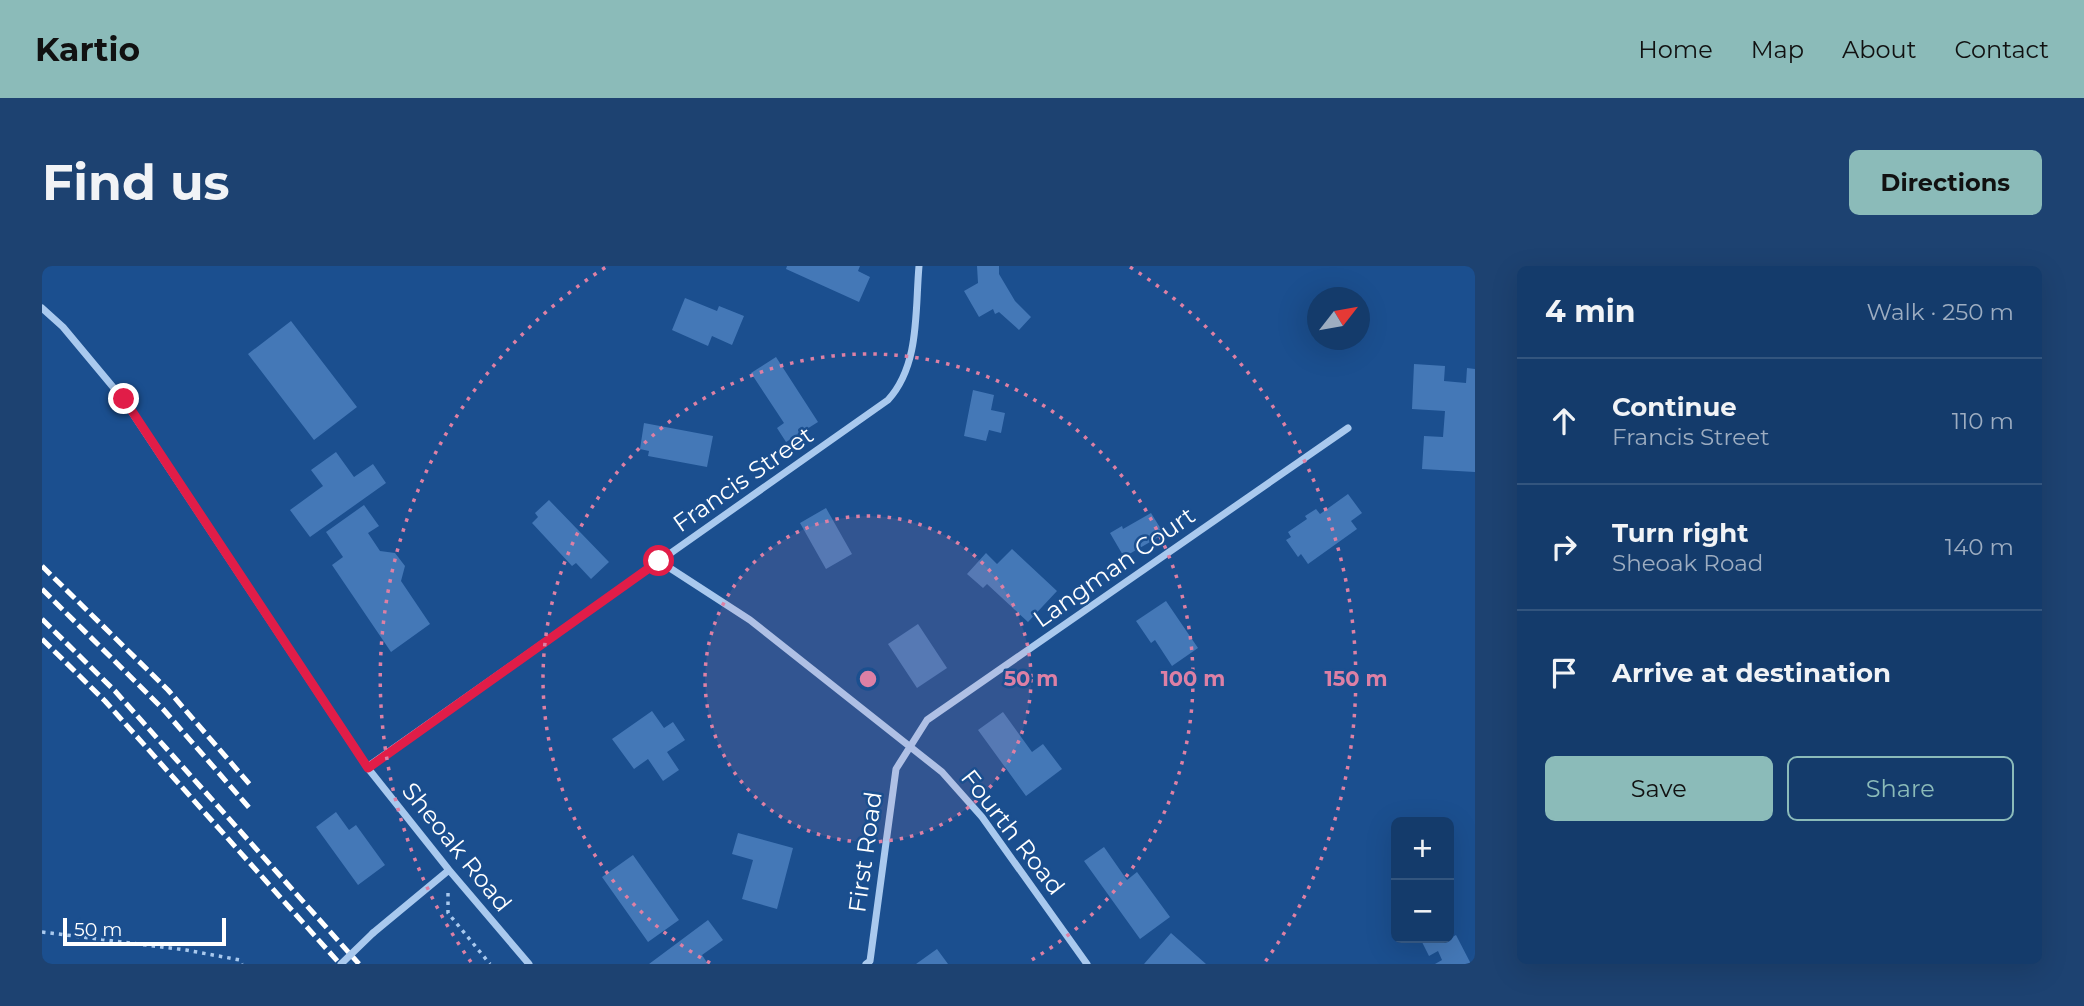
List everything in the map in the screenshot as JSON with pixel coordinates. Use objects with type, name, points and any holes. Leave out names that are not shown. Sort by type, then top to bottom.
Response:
[{"type":"street","name":"Francis Street","points":[[368,768],[888,400],[901,387],[913,349],[919,266]]},
{"type":"street","name":"Sheoak Road","points":[[42,308],[63,327],[124,399],[368,768],[449,870],[529,964]]},
{"type":"street","name":"Langman Court","points":[[910,747],[927,720],[1348,428]]},
{"type":"street","name":"Fourth Road","points":[[659,561],[750,620],[942,772],[982,817],[1087,964]]},
{"type":"street","name":"First Road","points":[[866,964],[870,961],[896,769],[910,747]]},
{"type":"street","points":[[341,964],[373,933],[449,870]]},
{"type":"path","points":[[449,870],[447,913],[490,964]]},
{"type":"path","points":[[42,932],[186,950],[240,960],[242,964]]},
{"type":"building","points":[[787,266],[860,266],[858,271],[870,277],[859,302],[786,269]]},
{"type":"building","points":[[977,266],[999,266],[999,274],[1015,301],[1031,317],[1019,330],[999,312],[995,314],[993,309],[979,317],[964,291],[978,283]]},
{"type":"building","points":[[685,298],[717,311],[719,306],[744,316],[732,345],[712,336],[708,346],[672,330]]},
{"type":"building","points":[[291,321],[357,407],[314,440],[248,354]]},
{"type":"building","points":[[776,357],[818,422],[786,442],[777,428],[784,423],[751,373]]},
{"type":"building","points":[[1414,364],[1445,366],[1444,381],[1466,383],[1467,368],[1475,369],[1475,472],[1422,469],[1424,436],[1443,437],[1445,411],[1412,409]]},
{"type":"building","points":[[973,390],[994,395],[991,410],[1005,413],[1001,433],[989,430],[986,441],[964,436]]},
{"type":"building","points":[[644,423],[713,436],[707,467],[648,456],[649,451],[640,449]]},
{"type":"building","points":[[336,452],[354,477],[373,464],[386,483],[310,537],[290,510],[323,486],[311,470]]},
{"type":"building","points":[[1348,494],[1362,513],[1351,521],[1357,529],[1308,564],[1301,554],[1298,557],[1286,540],[1291,537],[1288,532],[1316,509],[1320,514]]},
{"type":"building","points":[[549,500],[609,562],[591,579],[576,563],[572,566],[532,523],[538,517],[535,513]]},
{"type":"building","points":[[364,505],[379,526],[368,533],[380,551],[395,553],[405,566],[401,581],[430,624],[391,652],[332,565],[343,557],[326,532]]},
{"type":"building","points":[[826,508],[852,554],[826,569],[800,523]]},
{"type":"building","points":[[1151,513],[1164,534],[1124,557],[1110,533],[1122,526],[1123,529]]},
{"type":"building","points":[[1012,549],[1057,591],[1028,622],[987,584],[983,588],[967,574],[986,553],[997,564]]},
{"type":"building","points":[[1166,601],[1198,648],[1172,666],[1155,640],[1151,643],[1136,621]]},
{"type":"building","points":[[918,624],[947,668],[917,688],[888,644]]},
{"type":"building","points":[[652,711],[664,728],[673,722],[685,740],[667,752],[679,770],[663,781],[648,759],[634,769],[612,739]]},
{"type":"building","points":[[1003,712],[1032,752],[1043,744],[1062,769],[1026,796],[978,730]]},
{"type":"building","points":[[336,812],[349,830],[356,825],[385,865],[358,885],[316,827]]},
{"type":"building","points":[[738,833],[793,848],[777,909],[742,899],[753,860],[732,854]]},
{"type":"building","points":[[1104,847],[1127,880],[1137,872],[1170,917],[1140,939],[1084,861]]},
{"type":"building","points":[[633,855],[679,920],[648,942],[602,877]]},
{"type":"building","points":[[708,920],[723,940],[702,955],[708,964],[649,964]]},
{"type":"building","points":[[1171,933],[1206,964],[1144,964]]},
{"type":"building","points":[[1456,935],[1471,964],[1435,964],[1442,960],[1438,951],[1429,956],[1422,943],[1454,943]]},
{"type":"building","points":[[937,949],[948,964],[916,964]]},
{"type":"railway","points":[[42,566],[168,690],[252,787]]},
{"type":"railway","points":[[42,589],[163,709],[252,811]]},
{"type":"railway","points":[[42,619],[115,691],[359,964]]},
{"type":"railway","points":[[42,639],[105,701],[340,964]]},
{"type":"route","points":[[124,399],[368,768],[659,561]]}]
